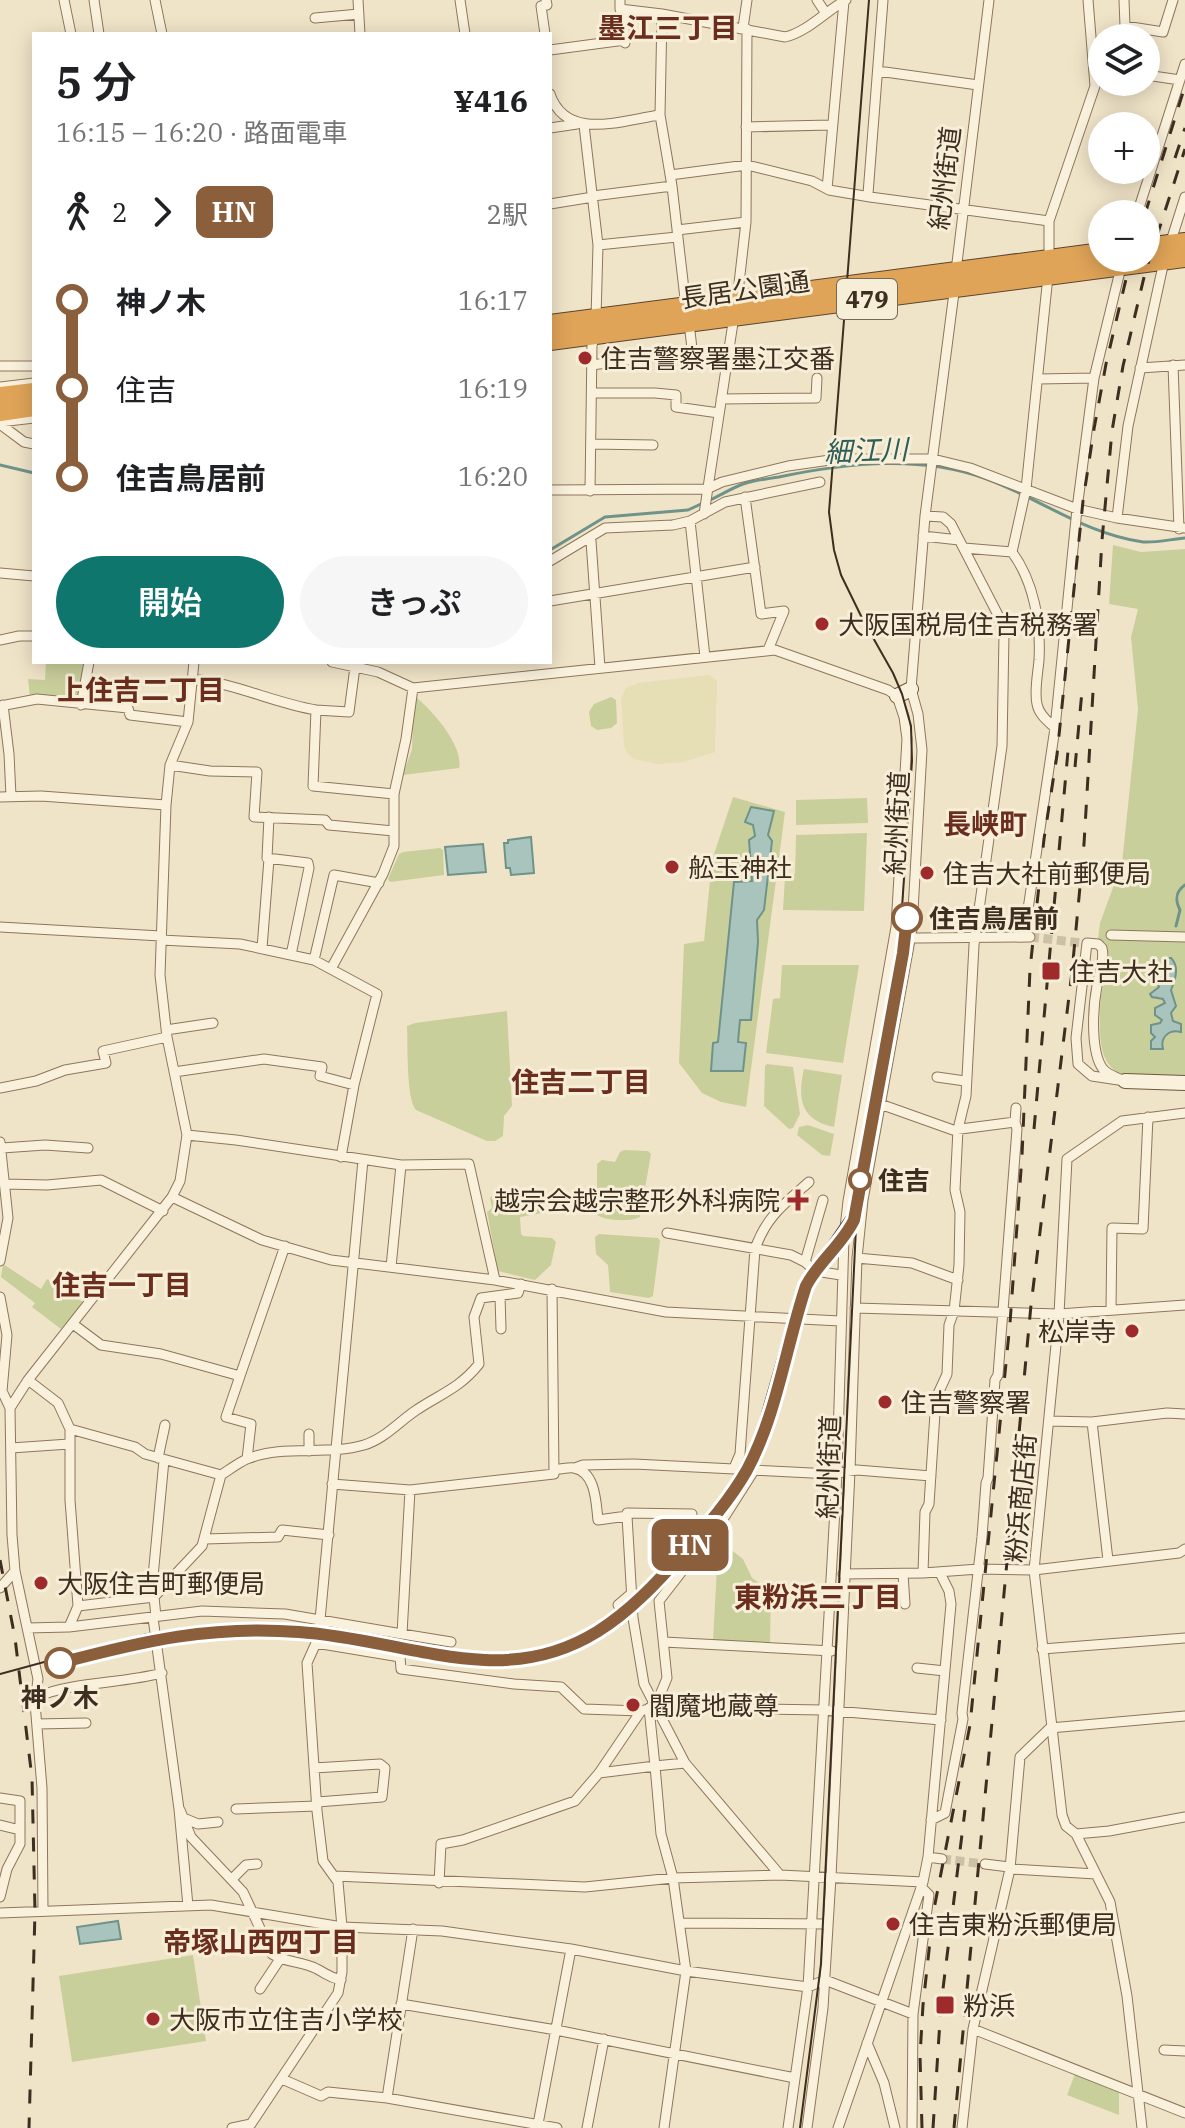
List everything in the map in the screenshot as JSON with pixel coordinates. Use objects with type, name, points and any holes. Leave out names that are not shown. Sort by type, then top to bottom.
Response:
[{"type":"highway","name":"長居公園通","points":[[1173,249],[1185,258]]},
{"type":"highway","name":"長居公園通","points":[[1049,268],[1088,256]]},
{"type":"highway","name":"長居公園通","points":[[552,340],[596,327],[955,279],[1049,268],[1088,267]]},
{"type":"highway","name":"長居公園通","points":[[552,324],[596,327]]},
{"type":"highway","points":[[0,396],[32,392]]},
{"type":"highway","points":[[0,412],[32,407]]},
{"type":"street","points":[[64,0],[71,32]]},
{"type":"street","points":[[94,0],[99,32]]},
{"type":"street","points":[[155,0],[162,32]]},
{"type":"street","points":[[358,0],[360,32]]},
{"type":"street","points":[[460,0],[465,32]]},
{"type":"street","points":[[545,32],[541,6],[547,5],[546,0]]},
{"type":"street","points":[[704,514],[746,222],[747,0]]},
{"type":"street","points":[[817,0],[825,12]]},
{"type":"street","points":[[870,197],[867,191],[883,0]]},
{"type":"street","name":"紀州街道","points":[[807,2128],[825,1980],[831,1877],[857,1258],[863,1200],[911,938],[922,750],[918,714],[911,689],[923,536],[989,0]]},
{"type":"street","points":[[1088,0],[1092,24]]},
{"type":"street","points":[[1124,0],[1125,24]]},
{"type":"street","points":[[1160,32],[1163,32],[1173,0]]},
{"type":"street","points":[[552,50],[625,42],[622,5],[785,37],[796,34],[845,1]]},
{"type":"street","points":[[827,189],[845,1]]},
{"type":"street","points":[[315,18],[359,14]]},
{"type":"street","points":[[662,14],[660,115],[693,357]]},
{"type":"street","points":[[1141,200],[1185,64]]},
{"type":"street","points":[[878,71],[978,85]]},
{"type":"street","points":[[1160,77],[1180,80]]},
{"type":"street","points":[[1012,552],[1026,490],[1049,268],[1049,221],[1092,96]]},
{"type":"street","points":[[552,98],[558,110],[580,125],[598,245],[596,327],[592,345],[590,491]]},
{"type":"street","points":[[552,128],[660,115]]},
{"type":"street","points":[[746,127],[831,125]]},
{"type":"street","points":[[670,175],[747,165],[812,181],[827,189],[870,197],[1049,221]]},
{"type":"street","points":[[552,204],[672,186]]},
{"type":"street","points":[[1117,518],[1128,426],[1140,368],[1185,197]]},
{"type":"street","points":[[598,245],[746,222]]},
{"type":"street","points":[[895,936],[974,939],[1027,936],[1055,728],[1076,512],[1094,378],[1120,272]]},
{"type":"street","points":[[592,365],[648,357],[728,357]]},
{"type":"street","points":[[552,490],[707,489],[735,479],[832,459],[932,460],[970,468],[1076,512],[1182,528],[1173,365]]},
{"type":"street","points":[[1140,368],[1185,365]]},
{"type":"street","points":[[0,366],[32,366]]},
{"type":"street","points":[[721,399],[816,398],[817,378]]},
{"type":"street","points":[[1038,379],[1094,378]]},
{"type":"street","points":[[0,387],[32,383]]},
{"type":"street","points":[[592,393],[676,395],[676,407],[719,413]]},
{"type":"street","points":[[0,423],[32,418]]},
{"type":"street","points":[[0,423],[24,442],[32,444]]},
{"type":"street","points":[[591,444],[653,445]]},
{"type":"street","points":[[552,560],[605,528],[673,525],[690,521],[725,502],[820,482]]},
{"type":"street","points":[[745,497],[761,614],[784,611],[768,650]]},
{"type":"street","points":[[923,1573],[925,1512],[929,1504],[936,1398],[947,1374],[949,1325],[958,1280],[960,1212],[955,1190],[958,1129],[966,1096],[974,939],[1002,746],[1004,634],[998,615],[948,519],[925,516]]},
{"type":"street","points":[[690,521],[705,657]]},
{"type":"street","points":[[923,536],[1012,552],[1019,562],[1033,596],[1040,641],[1037,702],[1042,715],[1055,728]]},
{"type":"street","points":[[591,541],[600,668]]},
{"type":"street","points":[[552,601],[755,567]]},
{"type":"street","points":[[0,573],[32,576]]},
{"type":"street","points":[[0,640],[32,636]]},
{"type":"street","points":[[341,664],[378,667],[413,688],[768,650],[798,657],[897,696],[911,689]]},
{"type":"street","points":[[81,705],[89,664]]},
{"type":"street","points":[[10,1408],[28,1380],[163,1211],[180,1181],[187,1135],[167,1034],[160,975],[170,765],[188,722],[194,664]]},
{"type":"street","points":[[525,664],[526,675]]},
{"type":"street","points":[[192,679],[216,681],[293,706],[349,712],[355,667]]},
{"type":"street","points":[[332,967],[379,883],[394,846],[394,794],[413,688]]},
{"type":"street","name":"紀州街道","points":[[788,2128],[808,1987],[815,1876],[837,1473],[841,1275],[848,1201],[895,936],[907,760],[904,717],[897,696]]},
{"type":"street","points":[[166,805],[5,796],[9,754],[1,705],[37,699],[128,708],[130,715],[188,722]]},
{"type":"street","points":[[316,710],[313,786],[394,794]]},
{"type":"street","points":[[170,765],[210,771],[257,772],[254,817],[325,820],[329,825],[394,831]]},
{"type":"street","points":[[262,948],[269,817]]},
{"type":"street","points":[[269,859],[308,863],[291,955]]},
{"type":"street","points":[[314,960],[334,875],[379,883]]},
{"type":"street","points":[[0,927],[240,944],[314,960],[377,994],[354,1085],[341,1157]]},
{"type":"street","points":[[1111,935],[1185,937]]},
{"type":"street","points":[[1125,1081],[1105,1072],[1098,1060],[1096,989],[1104,955],[1098,944],[1084,943],[1076,1038],[1078,1064],[1092,1076],[1125,1081],[1185,1083]]},
{"type":"street","points":[[0,1088],[36,1081],[65,1070],[106,1063],[103,1051],[213,1023]]},
{"type":"street","points":[[1076,1038],[1086,1046],[1095,1038]]},
{"type":"street","points":[[174,1072],[264,1059],[322,1067],[320,1076],[354,1085]]},
{"type":"street","points":[[937,1077],[965,1081]]},
{"type":"street","points":[[880,1104],[958,1129],[1015,1122]]},
{"type":"street","points":[[931,1820],[945,1813],[963,1719],[1003,1313],[1016,1108]]},
{"type":"street","points":[[1111,1310],[1112,1228],[1143,1229],[1148,1117],[1185,1113]]},
{"type":"street","name":"粉浜商店街","points":[[1142,2128],[1127,1996],[1110,1902],[1076,1834],[1066,1826],[1062,1815],[1034,1570],[1059,1314],[1067,1159],[1122,1121],[1148,1117]]},
{"type":"street","points":[[187,1135],[401,1165],[469,1164],[495,1280]]},
{"type":"street","points":[[0,1261],[5,1184],[1,1145],[88,1148]]},
{"type":"street","points":[[232,2128],[251,2126],[338,1993],[341,1980],[342,1927],[338,1882],[323,1861],[307,1663],[316,1643],[320,1620],[363,1160]]},
{"type":"street","points":[[391,1267],[401,1165]]},
{"type":"street","points":[[5,1184],[47,1185],[101,1180],[163,1211]]},
{"type":"street","points":[[734,1468],[740,1454],[755,1249],[762,1228],[809,1182]]},
{"type":"street","points":[[172,1197],[262,1240],[352,1264],[495,1280],[666,1312],[840,1321]]},
{"type":"street","points":[[805,1262],[823,1200]]},
{"type":"street","points":[[667,1233],[791,1255],[815,1271],[841,1275]]},
{"type":"street","points":[[247,1459],[251,1424],[226,1417],[285,1246]]},
{"type":"street","points":[[857,1258],[912,1263],[958,1280]]},
{"type":"street","points":[[78,1606],[152,1597],[202,1546],[221,1475],[247,1459],[365,1444],[389,1432],[418,1409],[460,1385],[479,1364],[474,1317],[481,1298],[518,1293],[521,1284]]},
{"type":"street","points":[[332,1484],[410,1490],[554,1474],[552,1289]]},
{"type":"street","points":[[500,1296],[501,1329]]},
{"type":"street","points":[[0,1297],[7,1335],[2,1391],[10,1408],[15,1571],[38,1679],[43,1911]]},
{"type":"street","points":[[855,1308],[1059,1314],[1185,1305]]},
{"type":"street","points":[[73,1324],[101,1345],[161,1354],[240,1376]]},
{"type":"street","points":[[28,1380],[58,1403],[70,1429],[70,1507],[78,1606],[69,1627]]},
{"type":"street","points":[[1049,1421],[1092,1422],[1167,1413],[1185,1414]]},
{"type":"street","points":[[1092,1422],[1108,1560]]},
{"type":"street","points":[[165,1425],[152,1597],[188,1906]]},
{"type":"street","points":[[70,1429],[221,1475]]},
{"type":"street","points":[[309,1434],[309,1451]]},
{"type":"street","points":[[11,1448],[69,1444]]},
{"type":"street","points":[[0,1464],[11,1462]]},
{"type":"street","points":[[554,1470],[583,1465],[634,1464],[931,1476]]},
{"type":"street","points":[[575,1468],[587,1475],[594,1489],[598,1520],[627,1516],[633,1618],[648,1709],[661,1834],[673,1878],[686,1971],[664,2128]]},
{"type":"street","points":[[439,1883],[441,1844],[463,1840],[575,1801],[648,1709],[667,1678],[659,1601],[709,1539],[755,1469]]},
{"type":"street","points":[[402,1634],[410,1490]]},
{"type":"street","points":[[627,1513],[692,1514]]},
{"type":"street","points":[[205,1539],[278,1537],[282,1530],[329,1535]]},
{"type":"street","points":[[831,1574],[1034,1570],[1179,1553],[1185,1549]]},
{"type":"street","points":[[0,1588],[15,1571]]},
{"type":"street","points":[[838,2128],[922,1884],[928,1857],[951,1604],[949,1591],[940,1573]]},
{"type":"street","points":[[903,1574],[905,1604]]},
{"type":"street","points":[[618,1605],[632,1593]]},
{"type":"street","points":[[27,1628],[69,1627],[202,1611],[285,1614],[451,1642]]},
{"type":"street","points":[[1042,1649],[1185,1638]]},
{"type":"street","points":[[664,1642],[842,1651]]},
{"type":"street","points":[[316,1643],[400,1657],[401,1669],[561,1687],[584,1709],[823,1710],[941,1720]]},
{"type":"street","points":[[917,1668],[945,1671]]},
{"type":"street","points":[[36,1697],[60,1687],[135,1680],[162,1673]]},
{"type":"street","points":[[648,1709],[685,1763],[780,1875]]},
{"type":"street","points":[[962,2128],[973,2029],[1010,1868],[1020,1757],[1050,1728],[1185,1716]]},
{"type":"street","points":[[37,1724],[86,1723]]},
{"type":"street","points":[[599,1773],[685,1763]]},
{"type":"street","points":[[236,1809],[382,1797],[385,1768],[380,1764],[314,1768]]},
{"type":"street","points":[[0,1798],[20,1801],[20,1844],[4,1868],[0,1897]]},
{"type":"street","points":[[179,1809],[186,1819],[191,1837],[243,1892],[269,1949],[280,1959],[317,1969],[328,1977],[341,1980]]},
{"type":"street","points":[[1076,1834],[1185,1817]]},
{"type":"street","points":[[186,1819],[198,1824],[218,1822]]},
{"type":"street","points":[[0,1825],[20,1830]]},
{"type":"street","points":[[928,1857],[942,1859]]},
{"type":"street","points":[[232,1879],[246,1865],[257,1864]]},
{"type":"street","points":[[985,1864],[1096,1874]]},
{"type":"street","points":[[335,1876],[439,1883],[585,1887],[673,1878],[780,1875],[922,1884]]},
{"type":"street","points":[[912,2128],[913,2014],[929,1895],[922,1884]]},
{"type":"street","points":[[0,1913],[188,1906],[252,1910],[342,1927],[413,1929],[571,1949],[686,1971],[808,1987],[825,1980],[913,2014]]},
{"type":"street","points":[[681,1923],[828,1924]]},
{"type":"street","points":[[387,2098],[413,1929]]},
{"type":"street","points":[[538,2124],[571,1949]]},
{"type":"street","points":[[260,1989],[280,1959]]},
{"type":"street","points":[[401,2004],[604,2039],[795,2078]]},
{"type":"street","points":[[973,2029],[1185,2113]]},
{"type":"street","points":[[587,2128],[604,2039]]},
{"type":"street","points":[[867,2043],[884,2083],[895,2128]]},
{"type":"street","points":[[1164,2050],[1185,2051]]},
{"type":"street","points":[[282,2079],[321,2096],[328,2092],[387,2098],[557,2128]]},
{"type":"shaded area","points":[[709,675],[717,681],[715,752],[683,762],[658,764],[634,759],[627,753],[621,698],[626,688],[638,683]]},
{"type":"green space","points":[[1113,545],[1141,552],[1185,549],[1185,1077],[1153,1079],[1126,1076],[1115,1071],[1107,1062],[1102,1048],[1100,1005],[1108,955],[1106,943],[1098,939],[1100,923],[1122,863],[1138,709],[1131,637],[1138,609],[1109,604]]},
{"type":"green space","points":[[46,664],[85,664],[79,703],[30,699],[28,679],[45,680]]},
{"type":"green space","points":[[611,697],[616,700],[617,723],[611,728],[597,730],[591,726],[589,712],[594,704]]},
{"type":"green space","points":[[417,698],[439,720],[452,740],[457,750],[459,768],[403,775],[412,749],[414,699]]},
{"type":"green space","points":[[733,797],[785,812],[746,1107],[721,1102],[702,1093],[679,1063],[684,944],[704,941],[712,860]]},
{"type":"green space","points":[[867,798],[868,823],[796,825],[796,800]]},
{"type":"green space","points":[[867,833],[864,911],[783,910],[785,876],[795,874],[796,835]]},
{"type":"green space","points":[[443,850],[444,875],[390,882],[388,879],[399,854]]},
{"type":"green space","points":[[782,965],[859,965],[843,1063],[766,1053],[773,999],[780,998]]},
{"type":"green space","points":[[507,1011],[512,1106],[504,1116],[503,1136],[487,1141],[416,1110],[409,1083],[407,1026]]},
{"type":"green space","points":[[767,1064],[793,1067],[800,1114],[793,1128],[789,1129],[764,1106]]},
{"type":"green space","points":[[804,1069],[842,1075],[834,1127],[814,1119],[804,1107],[801,1090]]},
{"type":"green space","points":[[808,1125],[834,1134],[830,1156],[822,1155],[797,1135],[799,1127]]},
{"type":"green space","points":[[624,1150],[648,1151],[651,1154],[640,1217],[612,1220],[597,1215],[597,1164],[602,1160],[615,1162]]},
{"type":"green space","points":[[504,1194],[510,1211],[549,1207],[548,1212],[520,1217],[523,1236],[552,1238],[556,1242],[551,1265],[535,1280],[498,1271],[487,1212],[492,1208],[490,1198]]},
{"type":"green space","points":[[599,1234],[658,1238],[653,1296],[610,1292],[608,1265],[596,1254],[595,1237]]},
{"type":"green space","points":[[3,1264],[41,1289],[47,1279],[86,1304],[61,1329],[32,1307],[35,1303],[1,1277]]},
{"type":"green space","points":[[730,1549],[743,1559],[752,1578],[771,1591],[770,1643],[713,1641],[717,1567]]},
{"type":"green space","points":[[193,1955],[206,2041],[72,2062],[59,1976]]},
{"type":"green space","points":[[1075,2074],[1119,2092],[1119,2115],[1067,2095]]},
{"type":"water","points":[[751,807],[774,811],[768,835],[772,841],[764,910],[757,920],[751,1020],[740,1020],[738,1042],[746,1043],[743,1071],[711,1071],[713,1043],[718,1042],[734,882],[752,881],[749,840],[755,836],[753,825],[745,822]]},
{"type":"water","points":[[531,837],[534,873],[511,875],[510,868],[506,868],[504,843]]},
{"type":"water","points":[[483,844],[486,872],[448,875],[445,847]]},
{"type":"water","points":[[1165,958],[1171,958],[1176,969],[1171,990],[1176,1006],[1171,1013],[1173,1021],[1181,1024],[1181,1032],[1166,1035],[1163,1049],[1151,1049],[1151,1041],[1155,1037],[1151,1033],[1151,1025],[1162,1020],[1155,1015],[1155,1008],[1165,1003],[1163,999],[1150,994],[1159,987],[1155,977]]},
{"type":"water","points":[[118,1921],[121,1939],[80,1944],[77,1927]]},
{"type":"waterway","name":"細江川","points":[[710,500],[756,481],[830,468],[882,464],[934,466],[984,478],[1121,538],[1143,542],[1185,538]]},
{"type":"waterway","name":"細江川","points":[[0,465],[32,473]]},
{"type":"waterway","name":"細江川","points":[[552,549],[605,517],[688,510],[703,503]]},
{"type":"waterway","points":[[1176,926],[1180,910],[1177,896],[1185,885]]},
{"type":"tunnel","points":[[1030,937],[1081,943]]},
{"type":"tunnel","points":[[942,1859],[985,1864]]},
{"type":"tram line","points":[[0,1674],[147,1634],[243,1624],[319,1628],[477,1654],[539,1650],[597,1627],[632,1600],[684,1544],[730,1486],[755,1438],[789,1319],[804,1279],[849,1213],[900,937],[912,761],[911,726],[893,673],[841,575],[829,512],[869,0]]},
{"type":"tram line","name":"HN","points":[[60,1663],[161,1637],[234,1630],[302,1632],[462,1658],[514,1659],[555,1652],[570,1646],[604,1629],[633,1607],[703,1530],[747,1469],[761,1437],[806,1286],[854,1220],[907,918]]},
{"type":"tram line","points":[[800,2128],[821,1964],[857,1206]]},
{"type":"railway","points":[[1149,200],[1185,86]]},
{"type":"railway","points":[[1175,158],[1185,128]]},
{"type":"railway","points":[[954,2128],[1031,1305],[1072,972],[1084,844],[1102,540],[1112,431],[1123,366],[1145,273],[1185,149]]},
{"type":"railway","points":[[922,2128],[920,2056],[923,2005],[933,1914],[970,1725],[1010,1323],[1022,1156],[1030,969],[1044,839],[1057,755],[1083,501],[1106,364],[1128,272]]},
{"type":"railway","points":[[1075,767],[1082,691]]},
{"type":"railway","points":[[1034,1129],[1068,751]]},
{"type":"railway","points":[[0,1560],[15,1638],[32,1778],[35,1912],[29,2128]]},
{"type":"railway","points":[[933,2128],[941,2005],[965,1810]]},
{"type":"place","name":"住吉警察署墨江交番","points":[[585,358]]},
{"type":"place","name":"大阪国税局住吉税務署","points":[[822,624]]},
{"type":"place","name":"舩玉神社","points":[[672,867]]},
{"type":"place","name":"住吉大社前郵便局","points":[[927,873]]},
{"type":"place","name":"住吉鳥居前","points":[[907,918]]},
{"type":"place","name":"住吉大社","points":[[1051,971]]},
{"type":"place","name":"住吉","points":[[860,1180]]},
{"type":"place","name":"越宗会越宗整形外科病院","points":[[798,1200]]},
{"type":"place","name":"松岸寺","points":[[1132,1331]]},
{"type":"place","name":"住吉警察署","points":[[885,1402]]},
{"type":"place","name":"大阪住吉町郵便局","points":[[41,1583]]},
{"type":"place","name":"神ノ木","points":[[60,1663]]},
{"type":"place","name":"閻魔地蔵尊","points":[[633,1705]]},
{"type":"place","name":"住吉東粉浜郵便局","points":[[893,1924]]},
{"type":"place","name":"粉浜","points":[[945,2005]]},
{"type":"place","name":"大阪市立住吉小学校","points":[[153,2019]]},
{"type":"district","name":"墨江三丁目","points":[[668,27]]},
{"type":"district","name":"上住吉二丁目","points":[[141,689]]},
{"type":"district","name":"長峡町","points":[[985,823]]},
{"type":"district","name":"住吉二丁目","points":[[581,1081]]},
{"type":"district","name":"住吉一丁目","points":[[122,1284]]},
{"type":"district","name":"東粉浜三丁目","points":[[818,1596]]},
{"type":"district","name":"帝塚山西四丁目","points":[[261,1941]]}]
